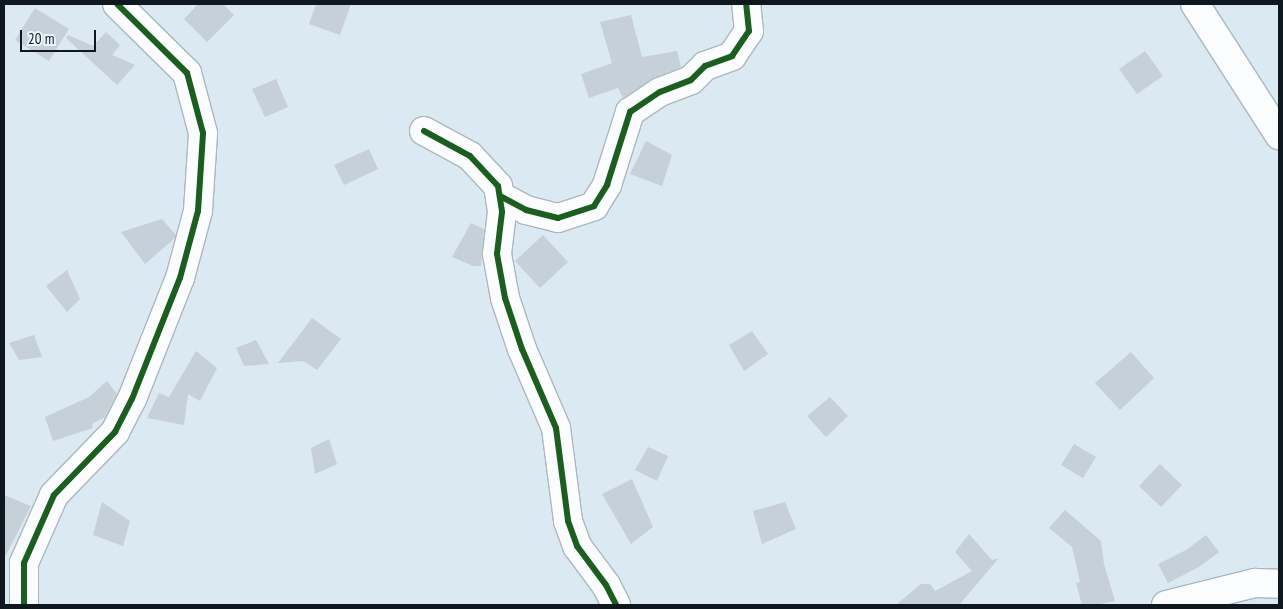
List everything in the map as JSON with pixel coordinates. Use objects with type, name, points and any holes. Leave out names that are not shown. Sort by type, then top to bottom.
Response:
[{"type":"street","points":[[24,605],[24,563],[54,494],[114,432],[127,407],[180,278],[198,211],[203,133],[187,73],[117,4]]},
{"type":"street","points":[[500,196],[526,210],[558,218],[594,206],[607,186],[630,112],[660,92],[691,80],[705,66],[732,56],[749,31],[746,4]]},
{"type":"street","points":[[1195,4],[1279,136]]},
{"type":"street","points":[[424,131],[470,156],[498,186],[502,212],[497,254],[505,298],[522,349],[556,428],[568,521],[577,546],[606,584],[616,605]]},
{"type":"street","points":[[1166,605],[1255,583],[1279,584]]},
{"type":"building","points":[[198,4],[223,4],[234,15],[207,42],[184,19]]},
{"type":"building","points":[[316,4],[351,4],[340,35],[309,24]]},
{"type":"building","points":[[35,8],[69,29],[49,61],[15,40]]},
{"type":"building","points":[[631,15],[642,57],[677,51],[681,67],[652,79],[623,98],[618,88],[589,98],[581,74],[612,63],[600,22]]},
{"type":"building","points":[[106,32],[120,45],[112,55],[135,65],[117,85],[66,38],[68,35],[93,46]]},
{"type":"building","points":[[1145,51],[1163,76],[1137,94],[1119,69]]},
{"type":"building","points":[[276,79],[288,107],[265,117],[252,89]]},
{"type":"building","points":[[646,141],[672,155],[662,186],[630,174]]},
{"type":"building","points":[[369,149],[378,169],[344,185],[334,165]]},
{"type":"building","points":[[162,219],[176,235],[175,238],[145,264],[121,232]]},
{"type":"building","points":[[471,223],[484,229],[481,266],[473,266],[452,257]]},
{"type":"building","points":[[543,235],[568,262],[540,288],[515,261]]},
{"type":"building","points":[[67,270],[80,299],[67,312],[46,286]]},
{"type":"building","points":[[312,318],[341,339],[317,370],[303,361],[278,363]]},
{"type":"building","points":[[752,331],[768,354],[744,371],[729,345]]},
{"type":"building","points":[[34,335],[42,357],[19,360],[9,343]]},
{"type":"building","points":[[256,340],[269,364],[244,366],[236,348]]},
{"type":"building","points":[[196,351],[217,368],[200,401],[188,394],[184,425],[147,418],[159,393],[169,397]]},
{"type":"building","points":[[1131,352],[1154,378],[1120,410],[1095,383]]},
{"type":"building","points":[[107,381],[117,394],[105,417],[92,424],[93,428],[53,441],[45,417],[89,397]]},
{"type":"building","points":[[830,397],[848,416],[826,437],[807,416]]},
{"type":"building","points":[[329,439],[337,464],[315,474],[311,448]]},
{"type":"building","points":[[1074,444],[1096,457],[1083,478],[1061,465]]},
{"type":"building","points":[[648,447],[668,456],[657,481],[635,470]]},
{"type":"building","points":[[1160,464],[1182,485],[1161,507],[1139,486]]},
{"type":"building","points":[[632,479],[653,527],[631,544],[602,494]]},
{"type":"building","points":[[4,495],[31,506],[4,559]]},
{"type":"building","points":[[102,502],[130,521],[123,546],[93,535]]},
{"type":"building","points":[[785,502],[796,529],[762,544],[753,511]]},
{"type":"building","points":[[1065,510],[1101,541],[1104,564],[1115,601],[1096,605],[1082,605],[1076,583],[1080,582],[1072,547],[1049,528]]},
{"type":"building","points":[[969,534],[992,560],[999,558],[959,605],[896,605],[921,584],[930,584],[935,591],[972,571],[955,552]]},
{"type":"building","points":[[1206,535],[1219,552],[1199,567],[1168,583],[1158,564],[1186,550]]},
{"type":"cycle path","points":[[24,605],[24,563],[54,495],[115,432],[132,399],[180,278],[198,211],[203,133],[187,73],[117,4]]},
{"type":"cycle path","points":[[500,196],[526,210],[558,218],[594,206],[607,185],[630,112],[660,92],[691,80],[705,66],[732,56],[749,31],[746,4]]},
{"type":"cycle path","points":[[424,131],[470,156],[498,186],[502,212],[497,254],[505,298],[522,349],[556,428],[568,521],[577,546],[606,585],[616,605]]}]
